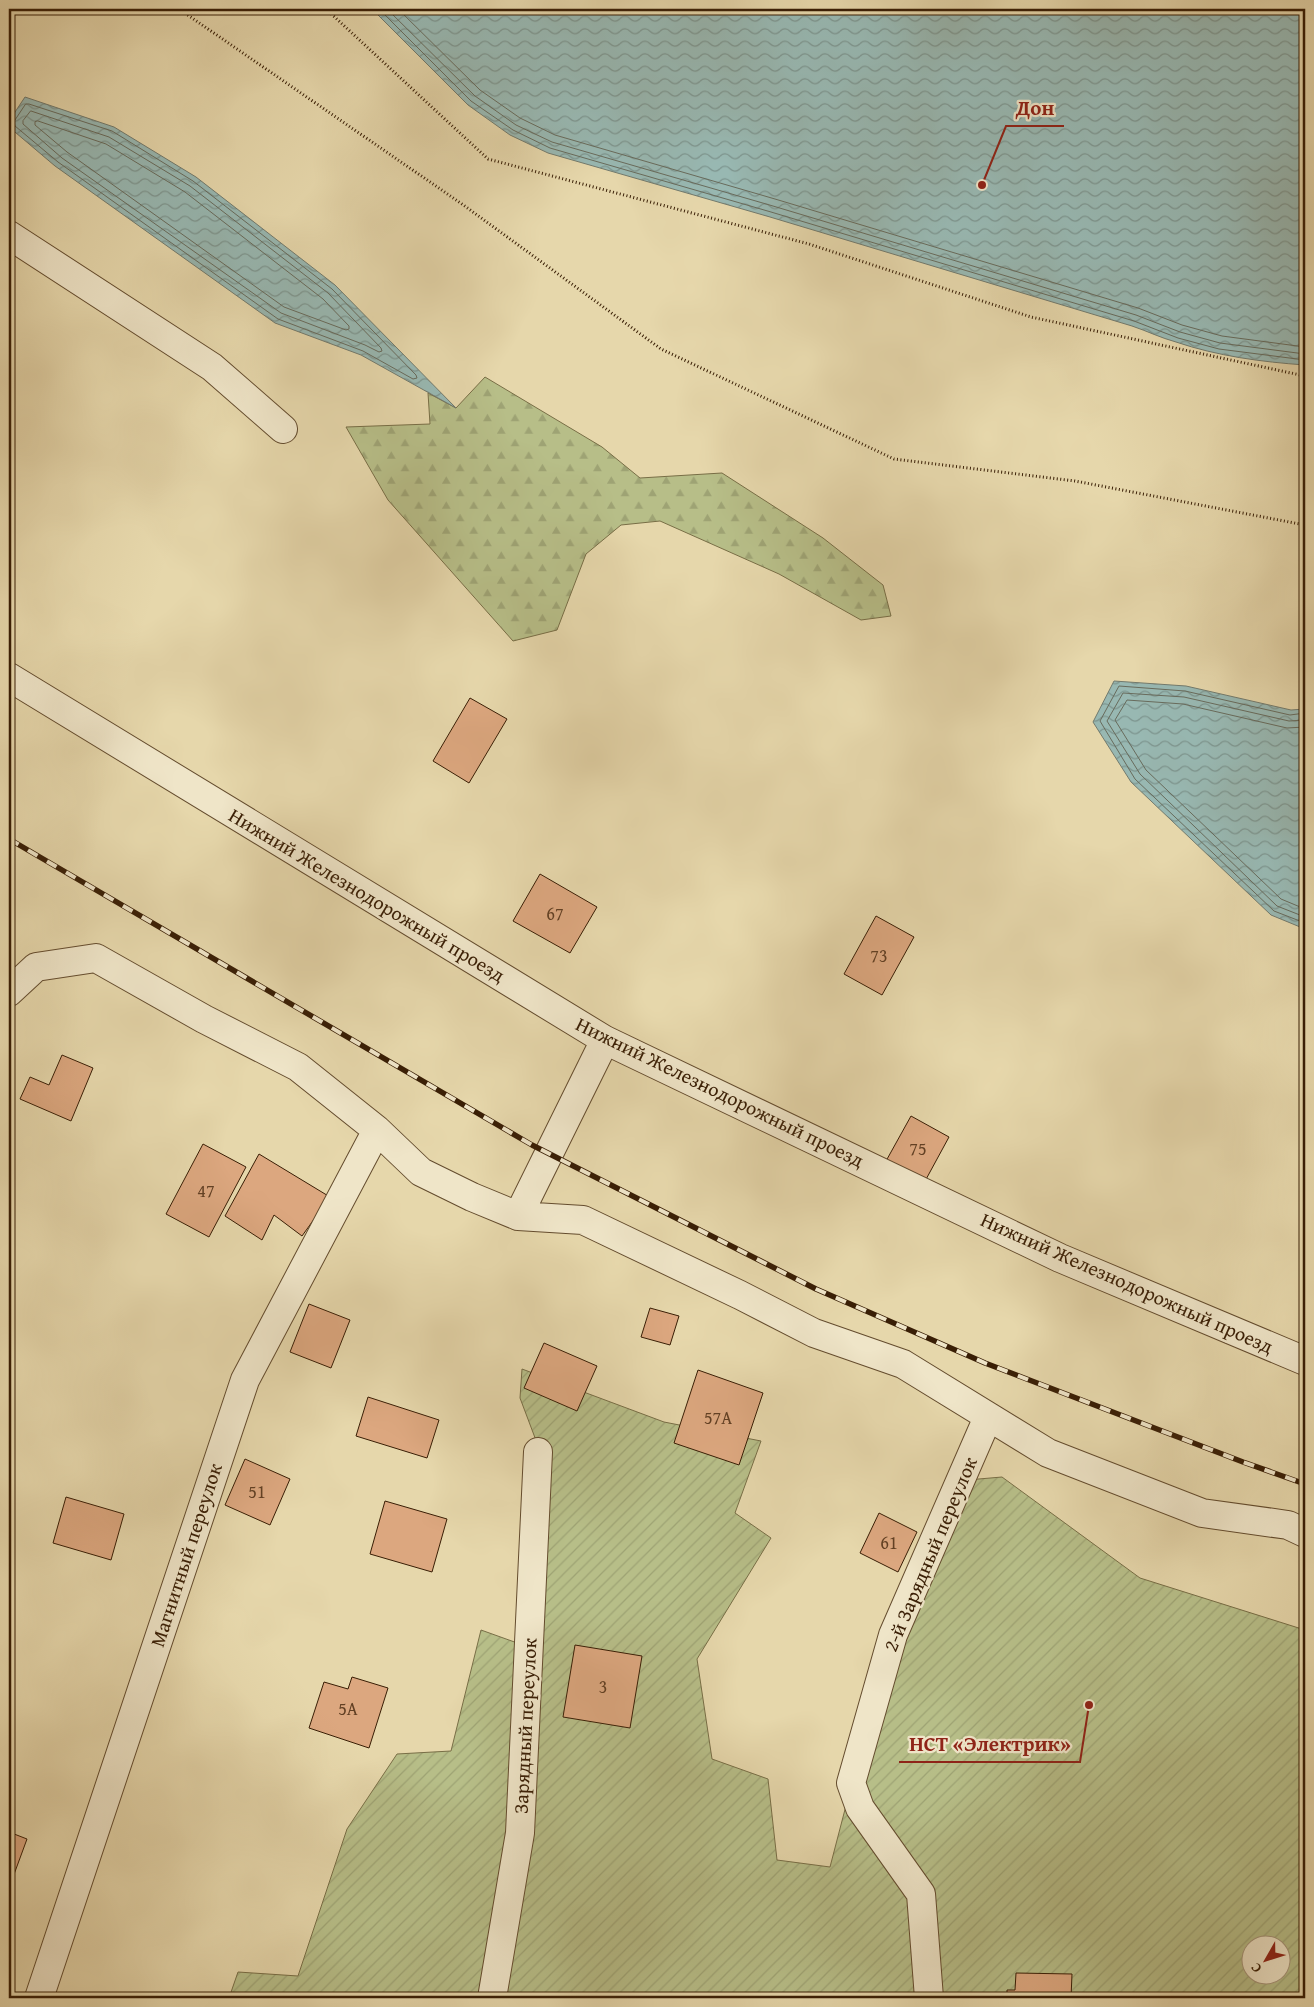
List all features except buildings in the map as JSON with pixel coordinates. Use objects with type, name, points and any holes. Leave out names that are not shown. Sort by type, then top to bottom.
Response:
[{"type":"street","points":[[9,235],[212,367],[283,430]]},
{"type":"street","name":"Нижний Железнодорожный проезд","points":[[9,677],[605,1040],[1060,1258],[1305,1361]]},
{"type":"street","points":[[9,992],[36,967],[96,958],[204,1019],[298,1067],[377,1130],[421,1172],[472,1197],[518,1216],[583,1220],[740,1295],[814,1333],[903,1364],[1048,1453],[1202,1513],[1288,1525],[1305,1533]]},
{"type":"street","points":[[518,1216],[605,1040]]},
{"type":"street","name":"Магнитный переулок","points":[[39,1998],[245,1380],[377,1130]]},
{"type":"street","name":"2-й Зарядный переулок","points":[[929,1998],[921,1894],[860,1808],[851,1784],[893,1635],[988,1417]]},
{"type":"street","name":"Зарядный переулок","points":[[492,1998],[520,1833],[538,1452]]},
{"type":"path","points":[[179,9],[462,204],[661,349],[894,459],[1075,482],[1305,525]]},
{"type":"path","points":[[326,9],[488,159],[810,244],[1031,317],[1305,376]]},
{"type":"green space","points":[[485,377],[602,447],[640,478],[722,473],[823,538],[883,585],[891,616],[861,620],[779,574],[660,521],[621,525],[586,554],[557,630],[513,641],[388,500],[346,427],[430,424],[428,393],[456,408]]},
{"type":"green space","points":[[522,1369],[664,1422],[761,1441],[735,1513],[771,1538],[697,1659],[712,1759],[768,1779],[777,1860],[830,1867],[886,1652],[967,1480],[1002,1477],[1140,1578],[1305,1630],[1305,1998],[229,1998],[238,1972],[298,1976],[347,1829],[397,1754],[451,1751],[481,1630],[534,1649],[543,1459],[520,1398]]},
{"type":"water","points":[[372,9],[1305,9],[1305,365],[1240,358],[1192,347],[1132,326],[770,217],[548,153],[510,135],[468,105]]},
{"type":"water","points":[[25,97],[114,127],[196,177],[335,285],[456,408],[361,355],[275,323],[55,166],[9,127],[9,121]]},
{"type":"water","points":[[1114,681],[1186,686],[1291,710],[1305,709],[1305,929],[1271,915],[1131,782],[1093,722]]},
{"type":"railway","points":[[9,839],[532,1145],[816,1289],[985,1363],[1305,1484]]},
{"type":"place","name":"Дон","points":[[982,185]]},
{"type":"place","name":"НСТ «Электрик»","points":[[1089,1705]]}]
